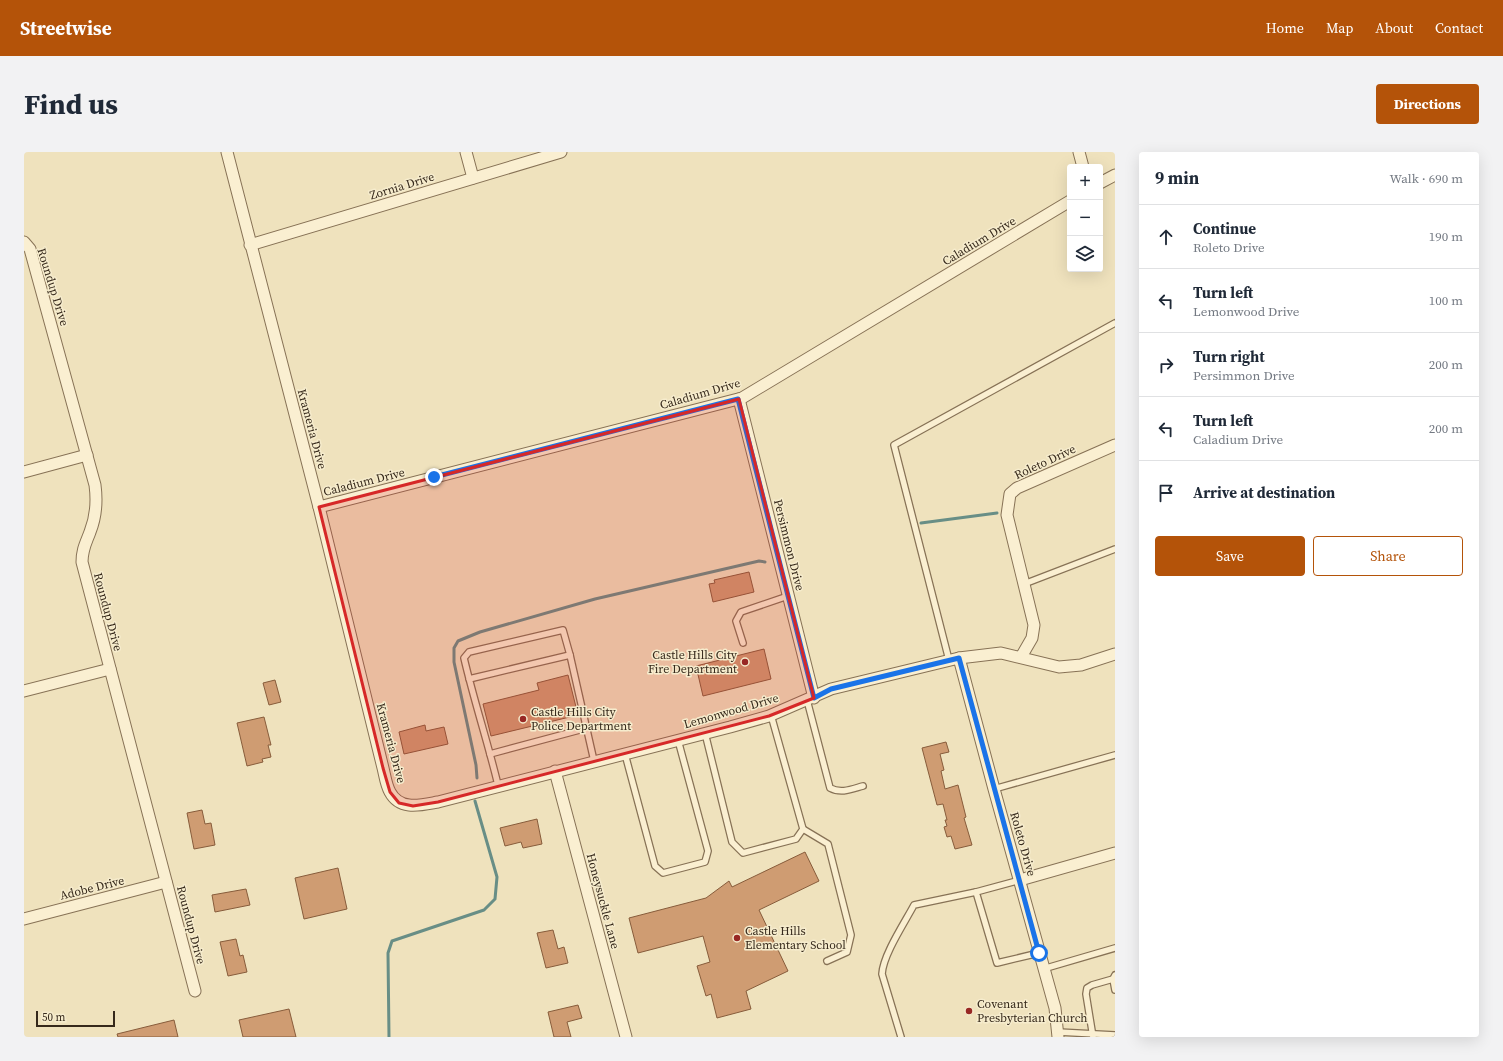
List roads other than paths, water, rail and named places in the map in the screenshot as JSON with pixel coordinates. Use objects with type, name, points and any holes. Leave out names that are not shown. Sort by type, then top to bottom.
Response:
[{"type":"street","name":"Krameria Drive","points":[[227,152],[319,506],[383,768],[390,792],[399,803]]},
{"type":"street","points":[[466,152],[472,178]]},
{"type":"street","name":"Zornia Drive","points":[[250,245],[562,152]]},
{"type":"street","points":[[1079,152],[1082,164]]},
{"type":"street","points":[[1103,182],[1115,174]]},
{"type":"street","name":"Caladium Drive","points":[[319,506],[738,399],[1067,203]]},
{"type":"street","name":"Roundup Drive","points":[[24,242],[30,249],[95,484],[96,511],[91,531],[82,551],[82,562],[195,991]]},
{"type":"street","name":"Persimmon Drive","points":[[738,399],[788,596],[811,699]]},
{"type":"street","name":"Roleto Drive","points":[[1021,657],[1032,638],[1034,625],[1007,514],[1010,494],[1017,488],[1115,445]]},
{"type":"street","points":[[24,472],[87,455]]},
{"type":"street","name":"Lemonwood Drive","points":[[399,803],[413,806],[438,802],[498,785],[705,733],[771,715],[811,699],[831,689],[954,659],[1001,653],[1059,667],[1082,665],[1115,654]]},
{"type":"street","name":"Roleto Drive","points":[[954,659],[1020,880],[1054,1008],[1058,1034]]},
{"type":"street","points":[[24,691],[110,669]]},
{"type":"street","name":"Honeysuckle Lane","points":[[555,771],[626,1037]]},
{"type":"street","points":[[1020,880],[1115,853]]},
{"type":"street","name":"Adobe Drive","points":[[24,919],[166,882]]},
{"type":"lane","points":[[954,659],[894,445],[1115,323]]},
{"type":"lane","points":[[1024,584],[1115,549]]},
{"type":"lane","points":[[743,643],[736,621],[741,612],[788,596]]},
{"type":"lane","points":[[498,785],[464,658],[469,652],[563,630],[594,761]]},
{"type":"lane","points":[[469,679],[570,655]]},
{"type":"lane","points":[[811,699],[830,788],[846,790],[863,786]]},
{"type":"lane","points":[[771,715],[803,829],[828,844],[851,935],[847,952],[827,961]]},
{"type":"lane","points":[[490,754],[587,728]]},
{"type":"lane","points":[[705,733],[732,842],[743,853],[796,839],[803,829]]},
{"type":"lane","points":[[625,753],[655,866],[663,873],[705,862],[708,851],[678,740]]},
{"type":"lane","points":[[994,789],[1115,755]]},
{"type":"lane","points":[[901,1037],[882,974],[883,967],[892,947],[914,905],[976,892],[1020,880]]},
{"type":"lane","points":[[976,892],[997,964],[1039,953]]},
{"type":"lane","points":[[1043,969],[1115,948]]},
{"type":"lane","points":[[1094,1035],[1086,994],[1087,988],[1114,977],[1115,990]]},
{"type":"lane","points":[[1058,1034],[1115,1035]]},
{"type":"waterway","points":[[921,523],[997,513]]},
{"type":"waterway","points":[[477,778],[476,765],[454,662],[454,648],[458,641],[480,632],[595,599],[759,561],[765,562]]},
{"type":"waterway","points":[[389,1037],[388,953],[392,941],[484,910],[495,899],[497,877],[475,801]]},
{"type":"place","name":"Castle Hills City Fire Department","points":[[745,662]]},
{"type":"place","name":"Castle Hills City Police Department","points":[[523,719]]},
{"type":"place","name":"Castle Hills Elementary School","points":[[737,938]]},
{"type":"place","name":"Covenant Presbyterian Church","points":[[969,1011]]}]
